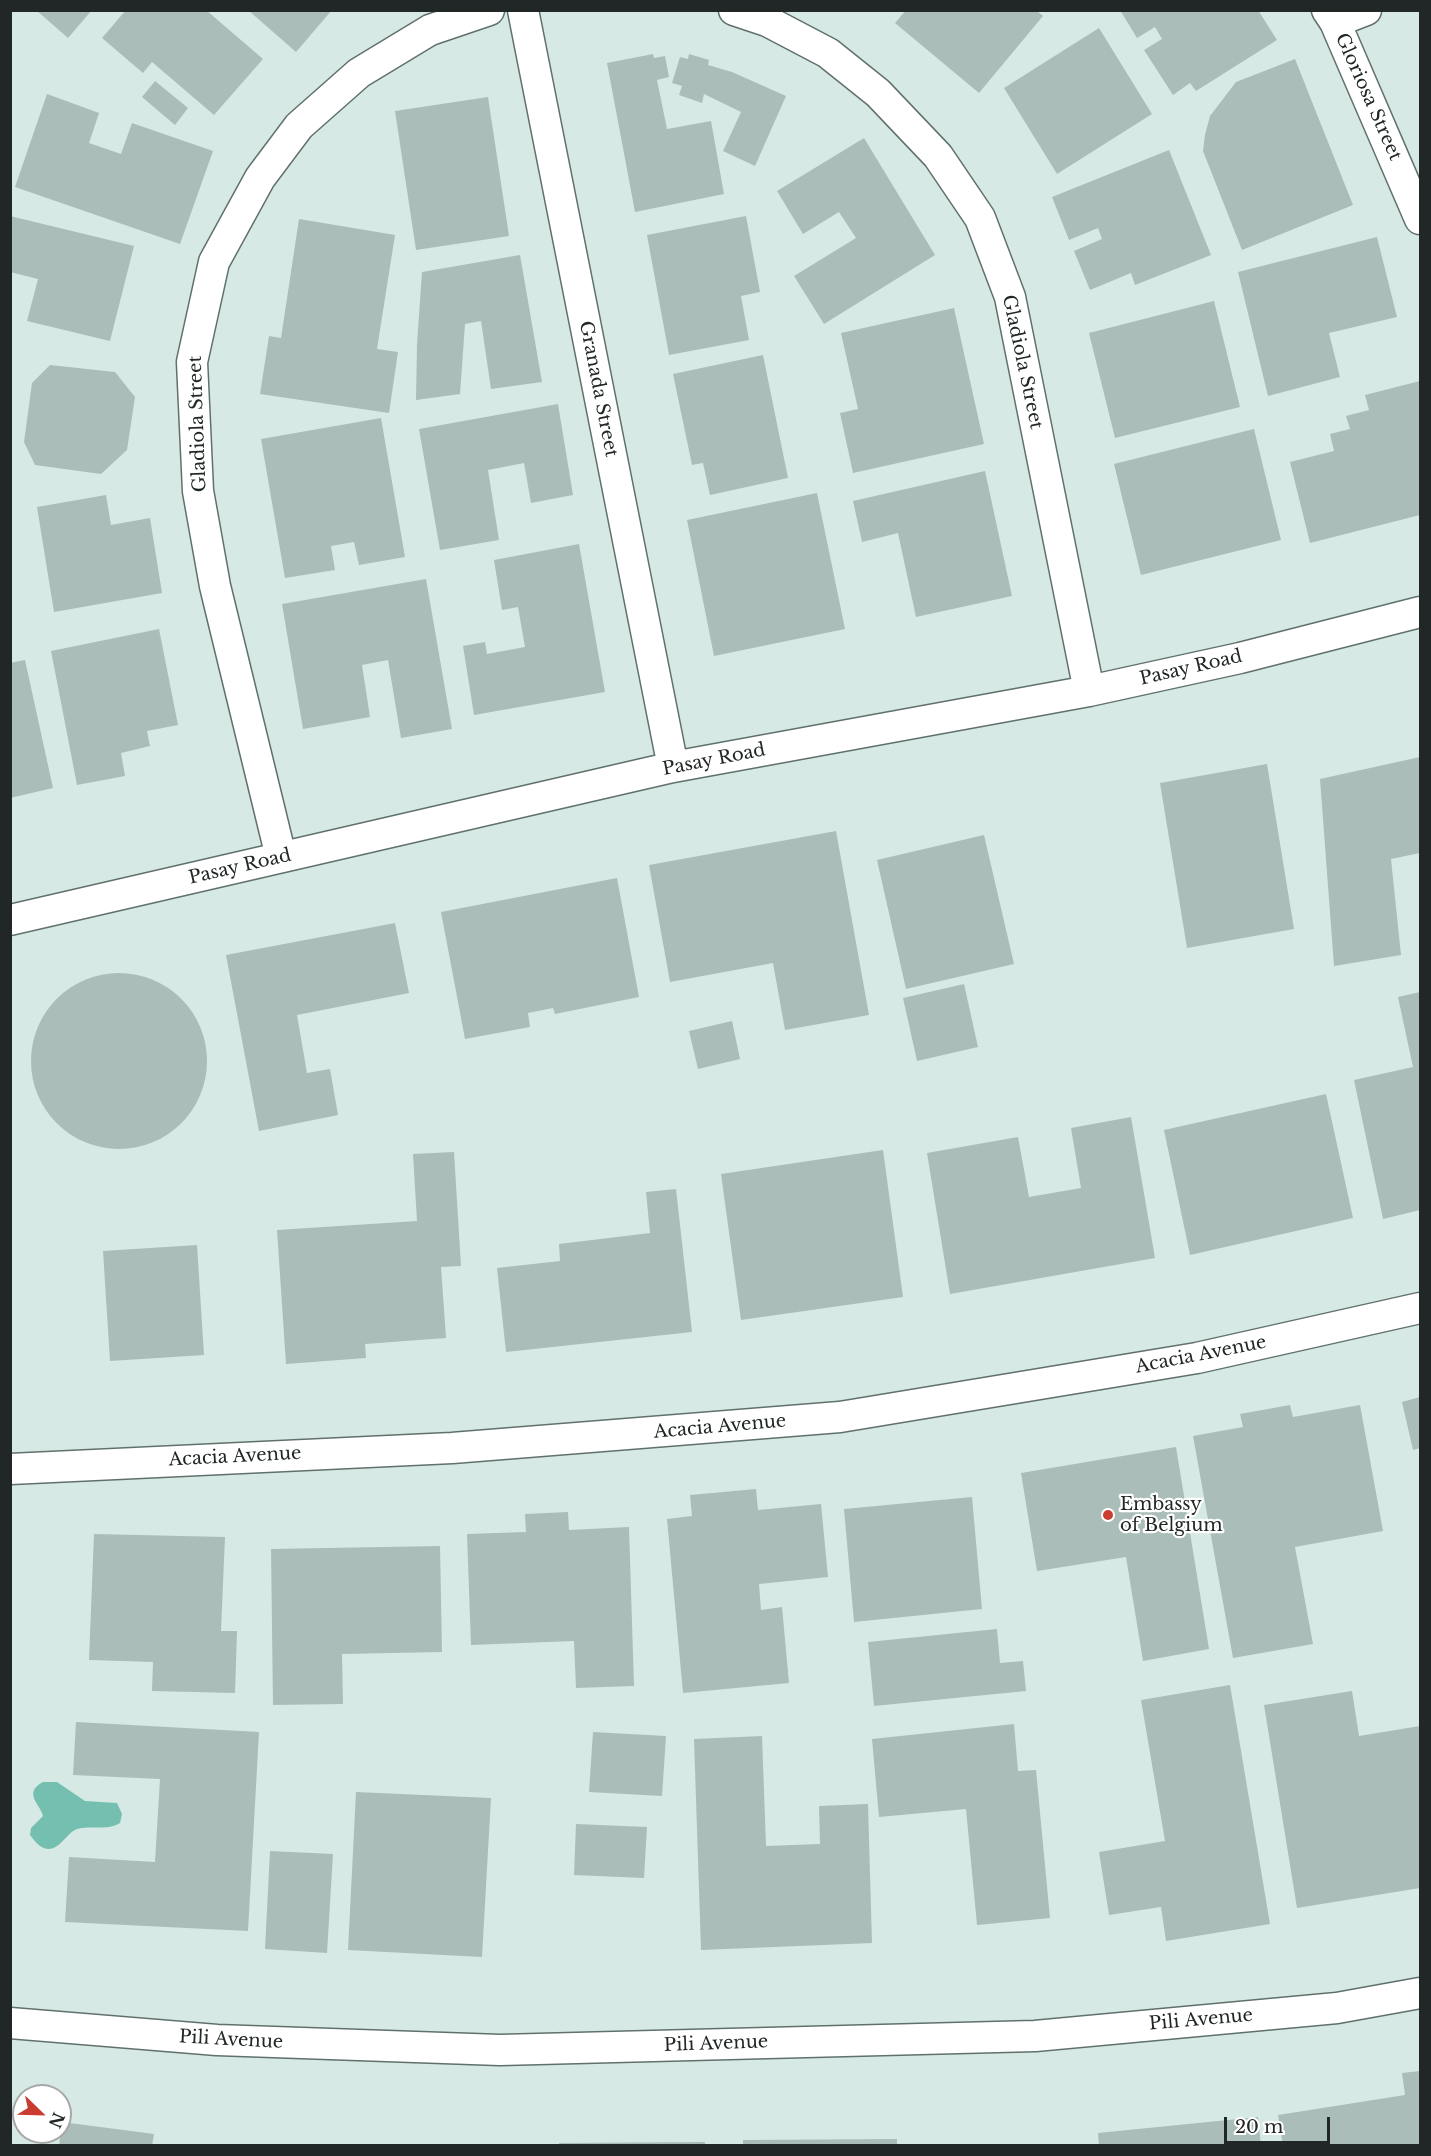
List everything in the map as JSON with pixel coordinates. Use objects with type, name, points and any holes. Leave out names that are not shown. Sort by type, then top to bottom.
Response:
[{"type":"street","name":"Gladiola Street","points":[[281,857],[215,586],[198,491],[192,362],[214,262],[260,178],[299,126],[359,73],[430,30],[489,10]]},
{"type":"street","name":"Granada Street","points":[[523,10],[672,767]]},
{"type":"street","name":"Gladiola Street","points":[[734,10],[767,21],[828,53],[878,93],[938,156],[980,218],[1010,297],[1089,691]]},
{"type":"street","points":[[1331,16],[1366,10]]},
{"type":"street","name":"Gloriosa Street","points":[[1331,16],[1420,219]]},
{"type":"street","name":"Pasay Road","points":[[10,920],[672,767],[1089,691],[1240,658],[1420,612]]},
{"type":"street","name":"Acacia Avenue","points":[[10,1469],[452,1448],[840,1417],[1197,1358],[1420,1308]]},
{"type":"street","name":"Pili Avenue","points":[[10,2023],[217,2040],[500,2050],[1035,2036],[1337,2008],[1420,1993]]},
{"type":"shaded area","points":[[43,1782],[57,1782],[85,1801],[117,1803],[122,1814],[120,1823],[110,1827],[77,1829],[57,1846],[45,1849],[30,1835],[31,1828],[43,1816],[33,1795],[37,1786]]},
{"type":"building","points":[[36,10],[92,10],[68,38]]},
{"type":"building","points":[[126,10],[206,10],[263,59],[214,115],[152,62],[143,73],[102,38]]},
{"type":"building","points":[[248,10],[332,10],[296,52]]},
{"type":"building","points":[[906,10],[1036,10],[1043,16],[979,93],[895,23]]},
{"type":"building","points":[[1120,10],[1258,10],[1277,40],[1196,91],[1190,83],[1173,95],[1144,50],[1162,39],[1155,27],[1137,38]]},
{"type":"building","points":[[1099,28],[1152,114],[1057,174],[1004,88]]},
{"type":"building","points":[[653,54],[654,58],[665,56],[669,77],[657,80],[667,129],[711,121],[724,194],[635,212],[607,63]]},
{"type":"building","points":[[689,54],[709,60],[708,65],[732,72],[786,96],[755,166],[723,151],[741,112],[704,94],[702,103],[679,95],[682,86],[672,83],[680,57],[688,59]]},
{"type":"building","points":[[1295,59],[1353,205],[1242,250],[1203,151],[1210,116],[1236,82]]},
{"type":"building","points":[[155,81],[188,108],[175,125],[142,97]]},
{"type":"building","points":[[47,94],[99,113],[89,143],[121,154],[132,123],[213,151],[180,244],[15,187]]},
{"type":"building","points":[[488,97],[509,236],[416,250],[395,111]]},
{"type":"building","points":[[864,138],[935,255],[824,324],[794,276],[856,238],[839,212],[803,234],[777,191]]},
{"type":"building","points":[[1169,150],[1211,255],[1135,285],[1131,273],[1090,290],[1074,251],[1102,239],[1098,228],[1069,240],[1052,197]]},
{"type":"building","points":[[10,216],[134,246],[110,341],[27,321],[38,279],[10,272]]},
{"type":"building","points":[[746,216],[760,292],[741,296],[749,340],[669,355],[647,235]]},
{"type":"building","points":[[299,219],[395,235],[377,349],[398,352],[389,413],[260,394],[269,336],[281,338]]},
{"type":"building","points":[[1377,237],[1397,317],[1329,333],[1340,377],[1268,396],[1238,272]]},
{"type":"building","points":[[520,255],[542,382],[491,389],[481,321],[465,324],[460,394],[416,400],[422,272]]},
{"type":"building","points":[[1214,301],[1240,407],[1115,438],[1089,333]]},
{"type":"building","points":[[954,308],[984,444],[853,473],[840,413],[858,409],[841,333]]},
{"type":"building","points":[[763,355],[788,478],[710,495],[703,463],[692,465],[673,374]]},
{"type":"building","points":[[50,365],[115,372],[135,397],[127,450],[101,474],[35,465],[24,442],[32,383]]},
{"type":"building","points":[[1420,381],[1420,515],[1310,543],[1290,462],[1334,451],[1330,434],[1350,429],[1346,416],[1369,410],[1365,395]]},
{"type":"building","points":[[558,404],[573,495],[531,503],[524,463],[488,470],[499,540],[440,550],[419,429]]},
{"type":"building","points":[[381,418],[405,557],[359,565],[354,542],[331,546],[335,570],[285,578],[261,439]]},
{"type":"building","points":[[1254,429],[1281,540],[1141,575],[1114,464]]},
{"type":"building","points":[[985,471],[1012,596],[916,617],[898,533],[862,542],[853,501]]},
{"type":"building","points":[[817,493],[845,629],[714,656],[687,520]]},
{"type":"building","points":[[106,495],[111,525],[150,518],[162,593],[54,612],[37,507]]},
{"type":"building","points":[[579,544],[605,692],[474,715],[463,646],[485,642],[487,654],[525,647],[518,607],[502,610],[494,560]]},
{"type":"building","points":[[426,579],[452,729],[401,738],[388,660],[362,665],[370,717],[303,729],[282,604]]},
{"type":"building","points":[[159,629],[178,725],[147,731],[150,746],[121,753],[125,776],[77,785],[51,651]]},
{"type":"building","points":[[25,660],[53,788],[10,798],[10,663]]},
{"type":"building","points":[[1420,757],[1420,853],[1391,859],[1401,955],[1334,966],[1320,779]]},
{"type":"building","points":[[1267,764],[1294,929],[1187,948],[1160,783]]},
{"type":"building","points":[[836,831],[869,1015],[785,1030],[773,963],[670,982],[649,865]]},
{"type":"building","points":[[984,835],[1014,964],[906,989],[877,860]]},
{"type":"building","points":[[617,878],[639,997],[555,1014],[553,1008],[528,1013],[530,1027],[465,1039],[441,912]]},
{"type":"building","points":[[395,923],[409,993],[297,1015],[307,1073],[330,1069],[338,1115],[259,1131],[226,955]]},
{"type":"building","points":[[119,973],[136,974],[153,979],[181,999],[201,1027],[206,1044],[206,1078],[201,1095],[181,1123],[153,1143],[136,1148],[119,1149],[102,1148],[85,1143],[57,1123],[37,1095],[32,1078],[31,1061],[32,1044],[37,1027],[57,999],[85,979],[102,974]]},
{"type":"building","points":[[964,984],[978,1047],[917,1061],[903,998]]},
{"type":"building","points":[[1420,992],[1420,1210],[1383,1219],[1354,1080],[1413,1067],[1398,997]]},
{"type":"building","points":[[732,1021],[740,1059],[698,1069],[689,1031]]},
{"type":"building","points":[[1326,1094],[1353,1218],[1190,1255],[1164,1130]]},
{"type":"building","points":[[1131,1117],[1155,1258],[950,1294],[927,1153],[1018,1137],[1029,1197],[1081,1188],[1071,1128]]},
{"type":"building","points":[[883,1150],[903,1297],[741,1320],[721,1174]]},
{"type":"building","points":[[454,1152],[461,1266],[441,1267],[446,1338],[365,1344],[366,1358],[286,1364],[277,1230],[417,1221],[413,1154]]},
{"type":"building","points":[[676,1189],[692,1332],[506,1352],[497,1268],[560,1261],[559,1244],[650,1233],[646,1192]]},
{"type":"building","points":[[197,1245],[204,1355],[110,1361],[103,1251]]},
{"type":"building","points":[[1420,1397],[1420,1448],[1413,1450],[1402,1402]]},
{"type":"building","points":[[1290,1405],[1293,1417],[1360,1405],[1383,1531],[1295,1547],[1313,1644],[1233,1658],[1193,1436],[1243,1427],[1240,1414]]},
{"type":"building","name":"Embassy of Belgium","points":[[1176,1447],[1209,1649],[1143,1661],[1126,1557],[1037,1571],[1021,1473]]},
{"type":"building","points":[[756,1489],[758,1510],[821,1504],[828,1577],[759,1584],[761,1610],[782,1607],[789,1683],[683,1693],[667,1519],[692,1516],[690,1495]]},
{"type":"building","points":[[972,1497],[982,1609],[854,1622],[844,1509]]},
{"type":"building","points":[[568,1512],[569,1530],[629,1527],[634,1686],[576,1688],[574,1641],[471,1645],[467,1534],[526,1532],[525,1514]]},
{"type":"building","points":[[94,1534],[225,1537],[221,1631],[237,1631],[235,1693],[152,1691],[153,1662],[89,1660]]},
{"type":"building","points":[[440,1546],[442,1652],[342,1654],[343,1704],[273,1705],[271,1549]]},
{"type":"building","points":[[997,1629],[1000,1663],[1023,1661],[1026,1691],[874,1706],[868,1642]]},
{"type":"building","points":[[1230,1685],[1270,1924],[1166,1941],[1161,1907],[1109,1915],[1099,1852],[1165,1841],[1141,1700]]},
{"type":"building","points":[[1352,1691],[1359,1736],[1420,1726],[1420,1888],[1297,1908],[1264,1705]]},
{"type":"building","points":[[76,1722],[259,1732],[248,1931],[65,1922],[69,1857],[155,1862],[160,1779],[73,1775]]},
{"type":"building","points":[[1014,1724],[1018,1771],[1036,1770],[1050,1918],[977,1925],[966,1809],[879,1817],[872,1739]]},
{"type":"building","points":[[593,1732],[666,1736],[662,1796],[589,1792]]},
{"type":"building","points":[[762,1736],[766,1846],[820,1844],[819,1806],[868,1804],[872,1943],[701,1950],[694,1739]]},
{"type":"building","points":[[356,1792],[491,1798],[482,1957],[348,1950]]},
{"type":"building","points":[[576,1824],[647,1827],[644,1878],[574,1875]]},
{"type":"building","points":[[270,1851],[333,1854],[327,1953],[265,1949]]},
{"type":"building","points":[[1420,2071],[1420,2146],[1283,2146],[1278,2115],[1405,2095],[1402,2073]]},
{"type":"building","points":[[1258,2117],[1261,2146],[1099,2146],[1098,2133]]},
{"type":"building","points":[[72,2123],[154,2134],[152,2146],[59,2146],[59,2144],[72,2144]]},
{"type":"building","points":[[897,2139],[897,2146],[743,2146],[743,2140]]},
{"type":"building","points":[[705,2142],[705,2146],[559,2146],[559,2143]]},
{"type":"place","name":"Embassy of Belgium","points":[[1108,1515]]}]
